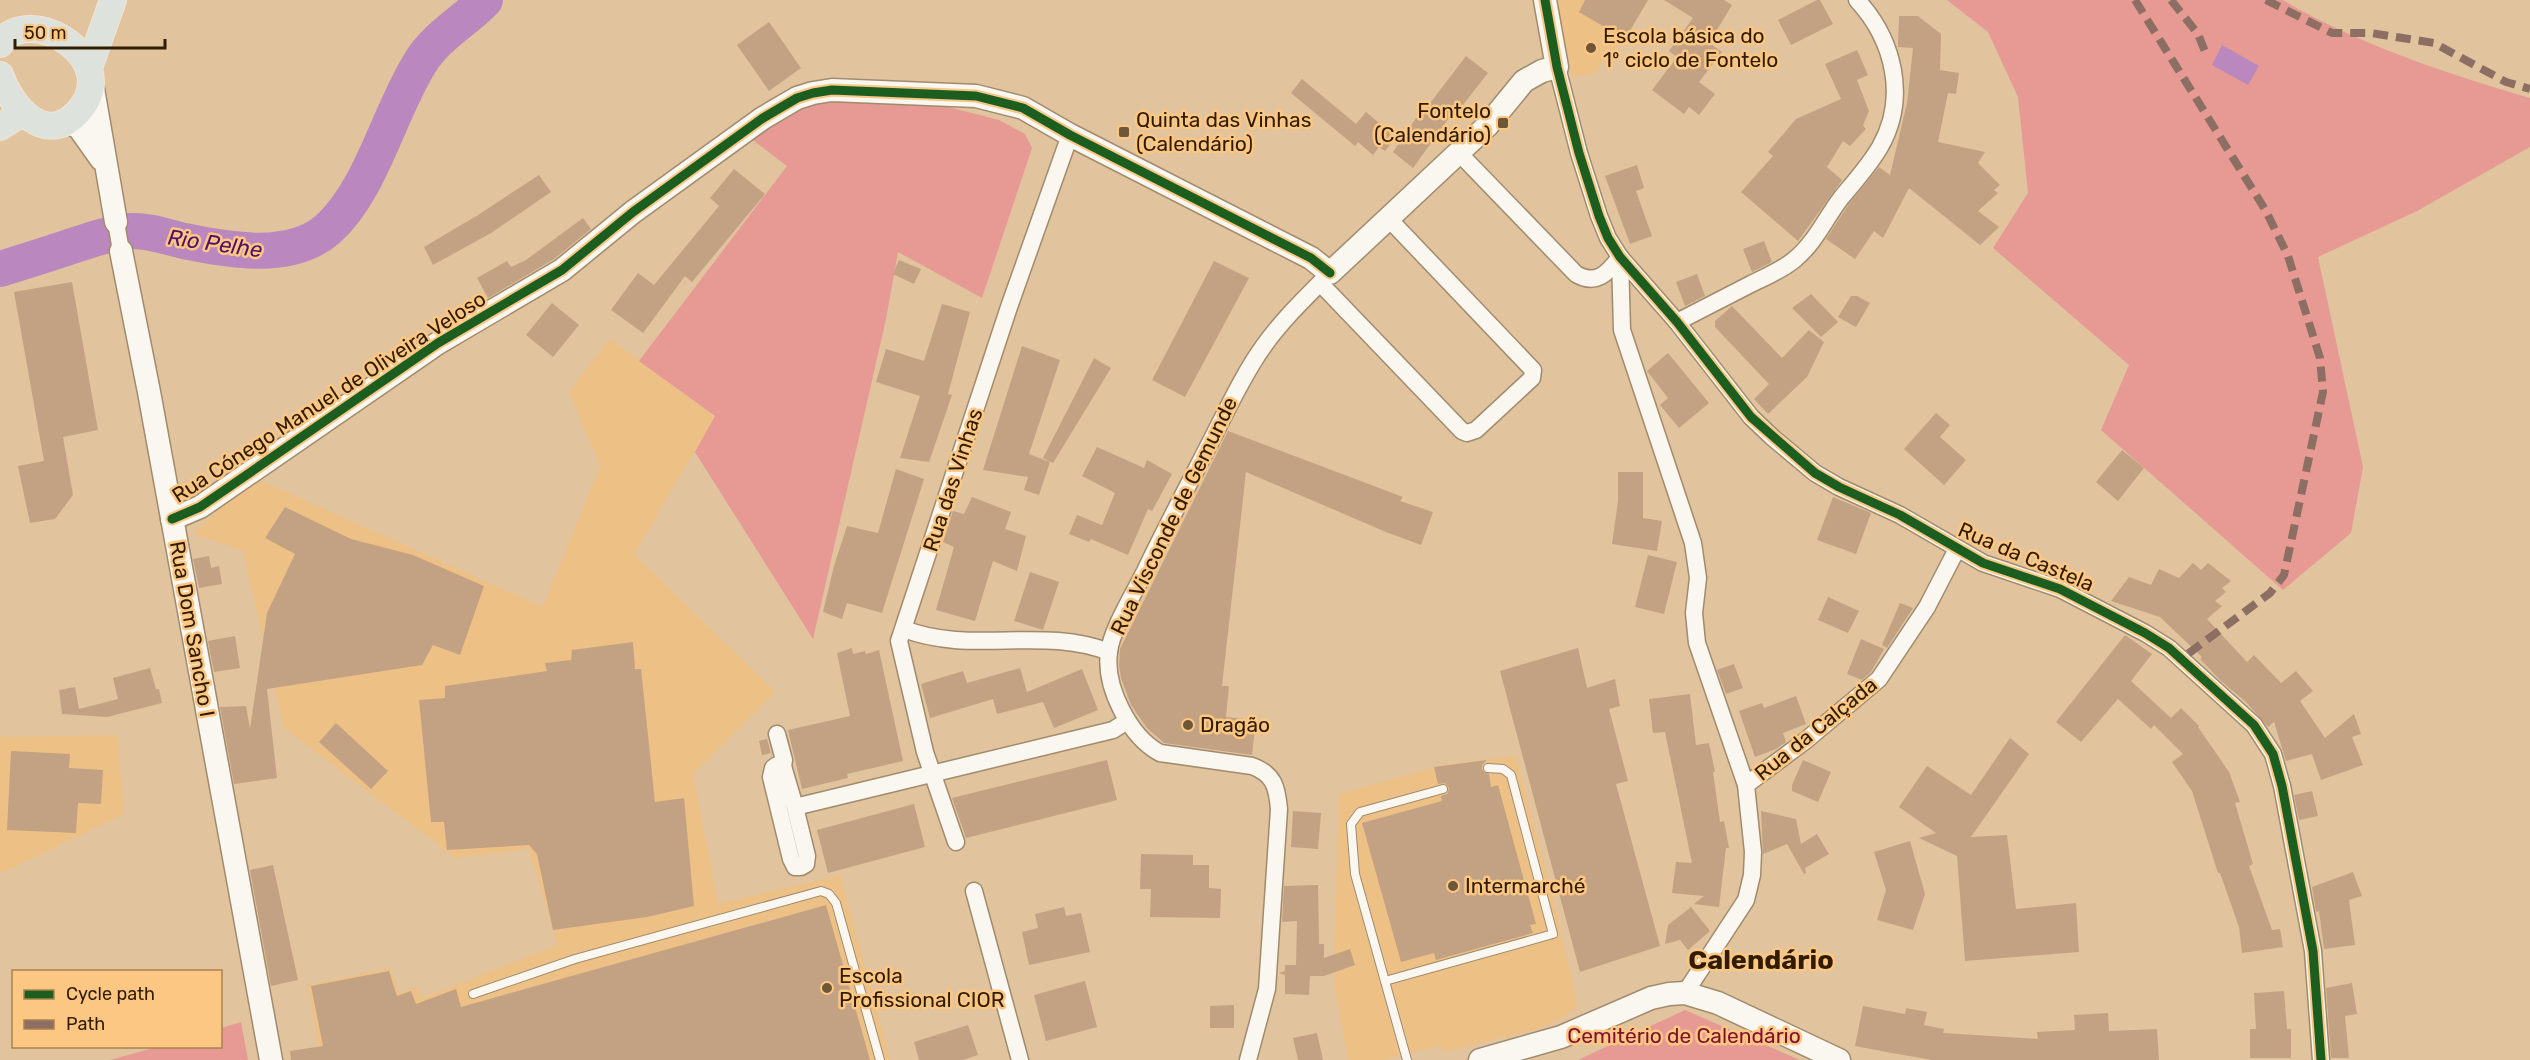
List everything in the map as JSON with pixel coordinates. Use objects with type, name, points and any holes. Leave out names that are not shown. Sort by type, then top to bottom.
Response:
[{"type":"main road","points":[[0,75],[12,100],[22,113],[38,122],[54,126],[69,122],[86,105],[90,71],[113,0]]},
{"type":"main road","points":[[0,44],[11,22],[29,12],[54,11],[81,44],[90,71]]},
{"type":"main road","points":[[0,127],[22,113]]},
{"type":"street","points":[[1545,0],[1557,67],[1579,153],[1599,216],[1620,257],[1622,330],[1693,543],[1698,578],[1694,614],[1699,655],[1746,785],[1753,852],[1752,875],[1746,900],[1685,993]]},
{"type":"street","points":[[1677,322],[1793,261],[1814,239],[1881,146],[1896,100],[1894,77],[1882,35],[1871,16],[1857,0]]},
{"type":"street","name":"Rua Visconde de Gemunde","points":[[1248,1060],[1263,1006],[1269,973],[1279,809],[1278,790],[1269,775],[1252,766],[1160,753],[1147,746],[1127,721],[1112,681],[1109,652],[1150,562],[1243,379],[1275,331],[1325,278],[1487,126],[1524,81],[1542,70],[1557,67]]},
{"type":"street","name":"Rua Dom Sancho I","points":[[90,71],[104,163],[271,1060]]},
{"type":"street","name":"Rua Cónego Manuel de Oliveira Veloso","points":[[172,519],[200,507],[438,343],[548,279],[633,212],[763,118],[796,98],[813,93],[832,90],[976,96],[1023,108],[1070,135],[1311,258],[1325,278]]},
{"type":"street","points":[[69,122],[84,135],[104,163]]},
{"type":"street","name":"Rua das Vinhas","points":[[956,842],[925,752],[899,641],[1009,307],[1070,135]]},
{"type":"street","points":[[1458,152],[1576,274],[1589,280],[1597,279],[1604,275],[1620,257]]},
{"type":"street","points":[[1325,278],[1462,431],[1467,433],[1476,430],[1532,378],[1533,370],[1389,219]]},
{"type":"street","name":"Rua da Castela","points":[[1620,257],[1677,322],[1751,417],[1815,473],[1839,487],[1900,515],[1983,563],[2060,589],[2145,633],[2169,648],[2254,725],[2264,738],[2278,770],[2313,951],[2321,1060]]},
{"type":"street","name":"Rua da Calçada","points":[[1746,785],[1814,735],[1879,679],[1927,608],[1957,549]]},
{"type":"street","points":[[904,629],[924,637],[954,642],[1056,639],[1080,642],[1109,652]]},
{"type":"street","points":[[795,807],[934,776],[1113,730],[1127,721]]},
{"type":"street","points":[[777,734],[784,760],[783,766],[807,856],[806,864],[801,867],[795,867],[791,859],[771,777],[773,768],[777,765],[783,766]]},
{"type":"street","points":[[974,891],[1020,1060]]},
{"type":"street","points":[[1480,1060],[1561,1037],[1652,998],[1685,993],[1718,1003],[1839,1060]]},
{"type":"lane","points":[[1385,981],[1553,934],[1510,775],[1503,769],[1488,768]]},
{"type":"lane","points":[[1407,1060],[1355,874],[1351,824],[1360,812],[1443,789]]},
{"type":"lane","points":[[473,994],[575,959],[821,891],[829,894],[836,903],[880,1060]]},
{"type":"shaded area","name":"Escola básica do 1º ciclo de Fontelo","points":[[1554,0],[1648,0],[1625,39],[1605,57],[1596,73],[1573,77]]},
{"type":"shaded area","points":[[2222,45],[2259,66],[2248,85],[2212,65]]},
{"type":"shaded area","points":[[610,339],[715,417],[634,554],[775,692],[693,774],[718,904],[840,875],[890,1060],[321,1060],[308,985],[390,968],[399,993],[417,987],[422,998],[558,945],[529,849],[456,858],[284,728],[243,551],[193,533],[255,478],[543,607],[600,466],[569,391]]},
{"type":"shaded area","points":[[117,735],[124,814],[0,874],[0,737]]},
{"type":"shaded area","points":[[1516,756],[1558,918],[1577,1005],[1572,1012],[1537,1029],[1444,1052],[1440,1046],[1383,1060],[1348,1060],[1334,973],[1339,794],[1447,764]]},
{"type":"green space","points":[[1947,0],[2283,0],[2311,16],[2372,44],[2467,79],[2530,98],[2530,147],[2417,211],[2318,257],[2363,467],[2351,533],[2283,590],[2101,430],[2129,365],[1993,248],[2028,193],[2018,97],[1988,32]]},
{"type":"green space","points":[[824,100],[944,106],[999,120],[1025,134],[1032,148],[982,298],[898,252],[886,319],[813,639],[695,452],[715,416],[639,361],[787,166],[750,138],[797,107]]},
{"type":"green space","name":"Cemitério de Calendário","points":[[1685,1010],[1800,1060],[1578,1060]]},
{"type":"green space","points":[[241,1022],[248,1060],[110,1060],[153,1048],[222,1048],[222,1028]]},
{"type":"building","points":[[1585,0],[1648,0],[1625,39],[1579,12]]},
{"type":"building","points":[[1664,0],[1724,0],[1732,5],[1709,43],[1722,52],[1699,82],[1715,94],[1699,115],[1689,107],[1684,114],[1652,90],[1677,57],[1669,51],[1693,18]]},
{"type":"building","points":[[1820,0],[1833,24],[1791,45],[1778,20]]},
{"type":"building","points":[[1899,16],[1918,16],[1941,34],[1940,70],[1959,73],[1956,94],[1948,93],[1938,142],[1985,152],[1978,163],[2000,185],[1994,190],[1998,193],[1978,211],[1999,227],[1980,245],[1909,188],[1883,238],[1874,231],[1855,259],[1826,239],[1849,204],[1879,167],[1890,175],[1907,103],[1913,48],[1898,47]]},
{"type":"building","points":[[769,22],[801,68],[769,91],[737,45]]},
{"type":"building","points":[[1857,50],[1868,75],[1857,80],[1869,111],[1863,125],[1866,129],[1850,146],[1843,141],[1827,167],[1842,180],[1798,241],[1741,192],[1773,156],[1768,152],[1796,119],[1841,99],[1825,64]]},
{"type":"building","points":[[1466,56],[1488,73],[1451,120],[1449,118],[1413,168],[1393,152],[1416,118],[1418,119]]},
{"type":"building","points":[[1302,79],[1356,124],[1366,112],[1396,137],[1385,151],[1379,147],[1373,155],[1358,142],[1355,146],[1291,93]]},
{"type":"building","points":[[1637,165],[1644,188],[1636,191],[1652,236],[1630,244],[1605,176]]},
{"type":"building","points":[[734,169],[765,194],[692,282],[685,276],[643,333],[611,310],[638,273],[654,285],[719,206],[710,198]]},
{"type":"building","points":[[539,175],[551,192],[491,233],[433,265],[424,247]]},
{"type":"building","points":[[583,218],[591,229],[554,259],[488,298],[477,278],[507,261],[511,267],[526,260]]},
{"type":"building","points":[[1764,241],[1772,262],[1752,272],[1743,249]]},
{"type":"building","points":[[899,260],[921,269],[914,284],[893,274]]},
{"type":"building","points":[[1214,261],[1249,278],[1185,397],[1152,380]]},
{"type":"building","points":[[1697,274],[1705,296],[1685,306],[1676,282]]},
{"type":"building","points":[[72,282],[98,430],[63,437],[73,495],[55,519],[30,523],[18,466],[44,461],[14,292]]},
{"type":"building","points":[[1811,294],[1838,322],[1821,337],[1792,308]]},
{"type":"building","points":[[1851,296],[1857,296],[1870,303],[1856,327],[1838,317]]},
{"type":"building","points":[[552,303],[579,325],[553,357],[526,335]]},
{"type":"building","points":[[942,304],[970,312],[948,394],[952,395],[929,462],[900,458],[920,396],[876,382],[886,349],[924,361]]},
{"type":"building","points":[[1732,306],[1782,358],[1809,330],[1824,342],[1807,377],[1768,414],[1754,399],[1769,384],[1715,327],[1715,321]]},
{"type":"building","points":[[1022,346],[1060,360],[1029,454],[1050,462],[1039,495],[1024,490],[1028,477],[983,470]]},
{"type":"building","points":[[1668,353],[1709,403],[1679,428],[1660,405],[1668,398],[1647,371]]},
{"type":"building","points":[[1094,358],[1111,368],[1053,463],[1043,458]]},
{"type":"building","points":[[1936,413],[1950,425],[1940,437],[1966,460],[1944,485],[1904,449]]},
{"type":"building","points":[[1228,431],[1403,497],[1400,501],[1433,512],[1421,545],[1246,472],[1222,686],[1229,686],[1226,717],[1256,720],[1252,755],[1164,743],[1147,728],[1131,705],[1121,678],[1119,665],[1120,649]]},
{"type":"building","points":[[1097,447],[1144,468],[1147,460],[1172,474],[1152,511],[1148,509],[1128,555],[1091,539],[1089,542],[1069,534],[1077,515],[1102,525],[1115,493],[1082,476]]},
{"type":"building","points":[[2122,450],[2144,468],[2118,501],[2096,482]]},
{"type":"building","points":[[896,469],[924,479],[882,613],[847,603],[842,619],[823,612],[847,526],[878,533]]},
{"type":"building","points":[[1618,472],[1643,472],[1643,518],[1662,521],[1657,551],[1612,544],[1618,501]]},
{"type":"building","points":[[972,497],[1011,512],[1005,529],[1026,536],[1017,571],[993,561],[975,621],[936,610],[954,547],[943,542],[953,511],[964,514]]},
{"type":"building","points":[[1833,497],[1871,513],[1856,554],[1817,540]]},
{"type":"building","points":[[285,507],[351,539],[413,555],[484,586],[460,655],[433,645],[422,665],[267,689],[277,778],[234,784],[220,707],[246,706],[250,729],[267,613],[295,554],[265,538]]},
{"type":"building","points":[[1648,555],[1677,562],[1664,614],[1635,607]]},
{"type":"building","points":[[209,556],[211,568],[219,566],[222,584],[199,588],[193,559]]},
{"type":"building","points":[[2193,563],[2201,570],[2208,563],[2231,581],[2222,588],[2226,592],[2215,601],[2222,606],[2207,619],[2247,662],[2254,655],[2281,683],[2296,671],[2313,691],[2300,701],[2325,738],[2354,714],[2361,734],[2352,737],[2363,765],[2321,780],[2312,754],[2286,761],[2274,722],[2268,727],[2246,702],[2200,659],[2202,657],[2160,617],[2111,601],[2129,577],[2151,585],[2159,569],[2179,578]]},
{"type":"building","points":[[1030,572],[1059,582],[1043,630],[1014,621]]},
{"type":"building","points":[[1828,597],[1859,611],[1848,633],[1818,620]]},
{"type":"building","points":[[1900,603],[1913,608],[1887,648],[1882,645]]},
{"type":"building","points":[[2125,635],[2152,654],[2131,681],[2171,718],[2181,708],[2199,726],[2229,772],[2240,802],[2235,803],[2253,864],[2249,866],[2272,930],[2280,929],[2283,947],[2242,953],[2239,927],[2220,873],[2218,873],[2192,791],[2172,762],[2183,754],[2154,725],[2151,729],[2118,699],[2081,742],[2056,722]]},
{"type":"building","points":[[235,636],[240,668],[214,672],[208,641]]},
{"type":"building","points":[[1861,639],[1884,649],[1871,672],[1862,680],[1847,674]]},
{"type":"building","points":[[633,642],[635,669],[641,669],[655,802],[684,798],[694,906],[647,917],[553,930],[537,854],[529,845],[447,850],[444,822],[431,822],[419,700],[445,698],[445,686],[547,671],[545,663],[571,660],[572,650]]},
{"type":"building","points":[[852,648],[853,654],[865,651],[866,654],[879,650],[903,761],[847,774],[848,778],[802,789],[788,730],[850,716],[837,653]]},
{"type":"building","points":[[1578,648],[1587,688],[1615,679],[1620,706],[1609,709],[1628,781],[1616,784],[1660,946],[1580,972],[1500,671]]},
{"type":"building","points":[[1734,664],[1743,688],[1726,694],[1717,670]]},
{"type":"building","points":[[150,668],[162,703],[107,717],[62,714],[59,690],[75,687],[79,709],[118,699],[113,678]]},
{"type":"building","points":[[1020,668],[1027,692],[1082,669],[1098,710],[1054,728],[1043,702],[997,714],[993,699],[930,718],[921,684],[963,671],[967,683]]},
{"type":"building","points":[[1690,694],[1696,745],[1709,743],[1715,772],[1713,772],[1720,822],[1724,821],[1729,848],[1726,848],[1719,907],[1694,904],[1704,896],[1672,893],[1676,862],[1692,863],[1665,732],[1653,733],[1649,699]]},
{"type":"building","points":[[1796,696],[1806,724],[1783,733],[1786,742],[1776,749],[1755,757],[1739,711],[1762,703],[1764,708]]},
{"type":"building","points":[[336,723],[388,771],[371,789],[319,742]]},
{"type":"building","points":[[2010,738],[2029,754],[1971,837],[2007,835],[2016,909],[2076,903],[2079,952],[1965,961],[1957,856],[1919,838],[1936,833],[1899,807],[1927,766],[1971,795]]},
{"type":"building","points":[[767,739],[771,753],[762,755],[759,741]]},
{"type":"building","points":[[11,751],[70,754],[69,768],[103,770],[101,804],[78,803],[76,833],[7,830]]},
{"type":"building","points":[[1107,760],[1117,800],[966,838],[952,798]]},
{"type":"building","name":"Intermarché","points":[[1487,760],[1482,765],[1482,770],[1489,774],[1491,787],[1498,785],[1536,924],[1530,925],[1533,933],[1436,960],[1434,953],[1401,962],[1362,823],[1442,801],[1441,796],[1447,794],[1449,788],[1445,783],[1438,784],[1434,767]]},
{"type":"building","points":[[1803,760],[1831,772],[1818,802],[1792,791],[1792,785]]},
{"type":"building","points":[[2312,791],[2318,816],[2299,820],[2294,795]]},
{"type":"building","points":[[914,804],[925,847],[828,873],[817,830]]},
{"type":"building","points":[[1293,811],[1321,813],[1318,849],[1291,847]]},
{"type":"building","points":[[1761,811],[1796,819],[1801,844],[1817,834],[1829,854],[1805,868],[1806,873],[1804,874],[1787,844],[1763,854]]},
{"type":"building","points":[[1910,841],[1925,894],[1913,930],[1877,920],[1886,890],[1874,852]]},
{"type":"building","points":[[1141,854],[1193,855],[1193,865],[1209,865],[1209,888],[1221,889],[1220,918],[1150,917],[1151,889],[1140,889]]},
{"type":"building","points":[[273,865],[298,980],[271,986],[250,870]]},
{"type":"building","points":[[2353,872],[2362,896],[2349,900],[2355,945],[2324,949],[2319,911],[2316,912],[2312,887]]},
{"type":"building","points":[[1318,885],[1319,944],[1324,944],[1324,958],[1350,949],[1355,965],[1324,976],[1310,976],[1309,995],[1285,994],[1285,975],[1279,973],[1285,971],[1285,965],[1296,965],[1297,921],[1282,922],[1284,886]]},
{"type":"building","points":[[826,905],[870,1060],[291,1060],[290,1051],[323,1046],[311,986],[389,971],[397,996],[411,991],[416,1004],[456,989],[461,1007]]},
{"type":"building","points":[[1064,907],[1066,916],[1081,913],[1090,952],[1029,965],[1022,932],[1038,928],[1035,914]]},
{"type":"building","points":[[1691,907],[1710,931],[1688,950],[1680,940],[1665,944],[1668,925]]},
{"type":"building","points":[[1085,981],[1097,1027],[1046,1041],[1034,995]]},
{"type":"building","points":[[2352,983],[2357,1014],[2345,1016],[2349,1058],[2331,1058],[2326,988]]},
{"type":"building","points":[[2284,991],[2287,1029],[2291,1029],[2291,1058],[2250,1058],[2250,1029],[2256,1029],[2254,993]]},
{"type":"building","points":[[1234,1005],[1234,1028],[1210,1028],[1210,1006]]},
{"type":"building","points":[[1863,1006],[1905,1014],[1906,1008],[1927,1012],[1924,1025],[1944,1029],[1943,1033],[2038,1039],[2037,1032],[2075,1030],[2074,1015],[2108,1013],[2109,1031],[2157,1029],[2159,1060],[1932,1060],[1892,1053],[1855,1046]]},
{"type":"building","points":[[968,1025],[978,1055],[963,1060],[919,1060],[914,1042]]},
{"type":"building","points":[[1317,1033],[1323,1060],[1298,1060],[1293,1038]]},
{"type":"waterway","name":"Rio Pelhe","points":[[0,269],[97,238],[124,232],[137,231],[220,248],[259,251],[278,250],[313,239],[328,229],[356,194],[409,83],[427,53],[485,0]]},
{"type":"marked path","points":[[2135,0],[2266,211],[2288,256],[2320,358],[2323,392],[2284,575],[2270,593],[2181,659]]},
{"type":"marked path","points":[[2171,0],[2198,34],[2206,54]]},
{"type":"marked path","points":[[2266,0],[2332,33],[2371,33],[2434,43],[2506,82],[2530,89]]},
{"type":"cycle path","points":[[1545,0],[1557,67],[1579,153],[1608,238],[1620,257],[1677,322],[1751,417],[1815,473],[1839,487],[1900,515],[1983,563],[2060,589],[2145,633],[2169,648],[2254,725],[2273,754],[2282,786],[2313,951],[2321,1060]]},
{"type":"cycle path","points":[[172,519],[200,507],[438,343],[562,270],[633,212],[763,118],[797,98],[813,93],[832,90],[976,96],[1023,108],[1070,135],[1311,258],[1330,273]]},
{"type":"place","name":"Escola básica do 1º ciclo de Fontelo","points":[[1591,48]]},
{"type":"place","name":"Fontelo (Calendário)","points":[[1503,123]]},
{"type":"place","name":"Quinta das Vinhas (Calendário)","points":[[1124,132]]},
{"type":"place","name":"Dragão","points":[[1188,725]]},
{"type":"place","name":"Intermarché","points":[[1453,886]]},
{"type":"place","name":"Escola Profissional CIOR","points":[[827,988]]},
{"type":"district","name":"Calendário","points":[[1761,960]]}]
